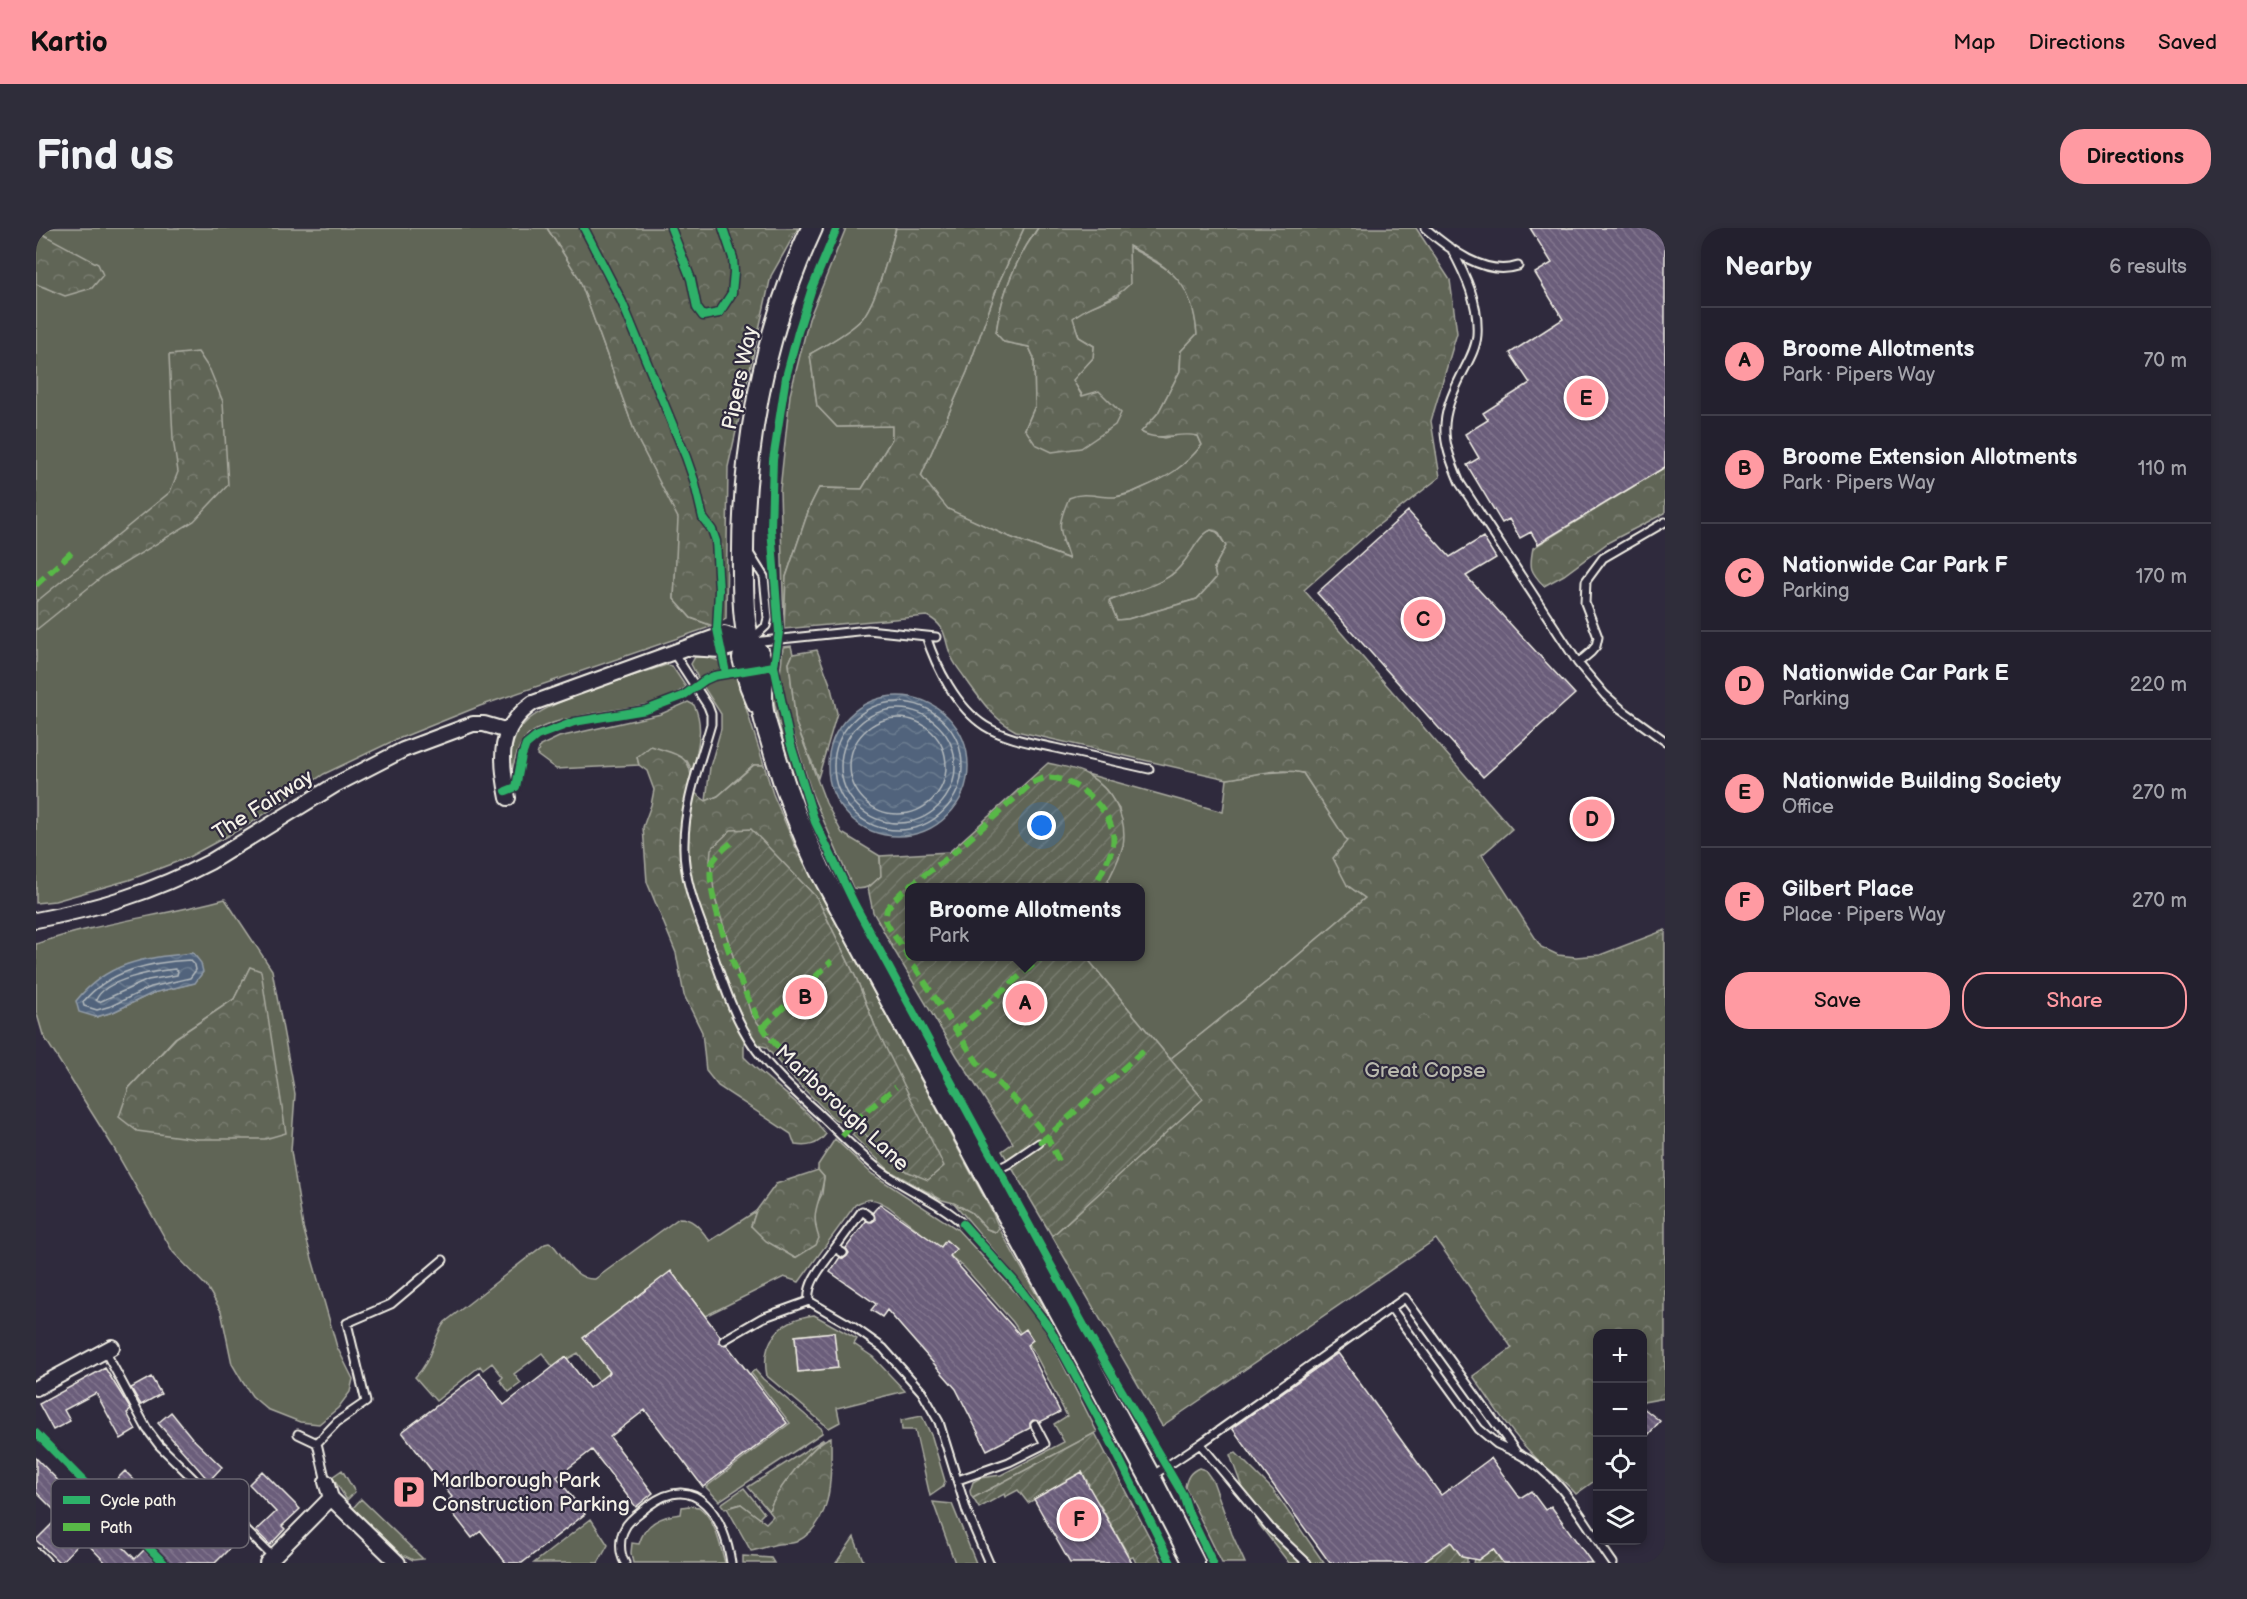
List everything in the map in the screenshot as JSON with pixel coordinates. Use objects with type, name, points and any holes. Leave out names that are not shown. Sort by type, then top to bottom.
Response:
[{"type":"main road","name":"Pipers Way","points":[[812,228],[785,296],[766,360],[751,443],[742,544],[744,602],[749,642],[743,658],[746,670],[755,700],[763,711],[787,790],[815,861],[1150,1477],[1194,1563]]},
{"type":"street","points":[[507,798],[502,758],[508,731],[520,714],[533,703],[724,634],[749,642]]},
{"type":"street","name":"The Fairway","points":[[36,920],[125,900],[186,875],[362,770],[428,740],[473,724],[484,724],[508,731]]},
{"type":"street","points":[[36,1388],[109,1349]]},
{"type":"street","points":[[326,1482],[330,1498],[398,1563]]},
{"type":"street","points":[[270,1560],[330,1498]]},
{"type":"street","points":[[36,1556],[43,1563]]},
{"type":"lane","points":[[1425,228],[1451,248],[1489,267],[1500,269],[1518,266]]},
{"type":"lane","points":[[1451,248],[1473,295],[1477,337],[1472,353],[1449,399],[1445,418],[1445,437],[1450,458],[1470,500],[1578,663],[1605,695],[1665,741]]},
{"type":"lane","points":[[1578,663],[1596,646],[1598,638],[1585,603],[1586,581],[1603,558],[1665,522]]},
{"type":"lane","points":[[749,642],[779,641],[868,630],[936,637]]},
{"type":"lane","points":[[926,636],[933,659],[944,678],[967,709],[985,726],[1017,740],[1149,770]]},
{"type":"lane","name":"Marlborough Lane","points":[[680,650],[711,714],[711,724],[687,815],[685,863],[696,910],[741,1023],[764,1059],[801,1098],[873,1165],[899,1185],[945,1210],[963,1224]]},
{"type":"lane","points":[[985,1175],[1008,1164],[1039,1143]]},
{"type":"lane","points":[[809,1301],[808,1295],[813,1280],[862,1211],[870,1217]]},
{"type":"lane","points":[[836,1248],[843,1253]]},
{"type":"lane","points":[[317,1443],[337,1422],[366,1402],[347,1323],[391,1304],[443,1260]]},
{"type":"lane","points":[[1150,1477],[1405,1298],[1517,1453]]},
{"type":"lane","points":[[724,1340],[762,1318],[809,1301]]},
{"type":"lane","points":[[809,1301],[852,1326],[883,1348],[922,1392],[939,1422],[967,1512],[989,1563]]},
{"type":"lane","points":[[1391,1308],[1472,1421],[1487,1437],[1530,1459],[1552,1477],[1613,1563]]},
{"type":"lane","points":[[109,1349],[147,1429],[192,1479]]},
{"type":"lane","points":[[958,1480],[1009,1462],[1045,1444],[1035,1425]]},
{"type":"lane","points":[[297,1434],[317,1443]]},
{"type":"lane","points":[[317,1443],[326,1482]]},
{"type":"lane","points":[[1200,1444],[1271,1529],[1307,1563]]},
{"type":"lane","points":[[625,1563],[620,1546],[626,1526],[655,1502],[669,1495],[688,1494],[700,1498],[716,1516],[723,1528],[731,1563]]},
{"type":"lane","points":[[249,1538],[270,1560]]},
{"type":"green space","points":[[36,228],[547,228],[579,278],[637,438],[679,518],[674,599],[691,618],[713,626],[480,706],[393,741],[324,774],[251,823],[187,858],[129,880],[55,901],[36,903]]},
{"type":"green space","points":[[36,228],[44,235],[98,264],[103,275],[92,288],[65,296],[36,284]]},
{"type":"green space","points":[[547,228],[798,228],[771,276],[728,467],[726,619],[713,626],[691,618],[674,599],[678,518],[637,438],[579,278]]},
{"type":"green space","points":[[846,228],[896,228],[882,277],[867,313],[850,330],[810,354],[817,406],[837,427],[892,426],[892,439],[862,489],[819,488],[810,506],[786,577],[784,629],[780,490],[790,395],[809,319]]},
{"type":"green space","name":"Great Copse","points":[[896,228],[1024,228],[999,282],[967,372],[921,476],[948,509],[1007,536],[1069,559],[1061,535],[1060,523],[1069,498],[1086,495],[1122,496],[1175,471],[1202,445],[1198,436],[1155,437],[1141,432],[1158,413],[1180,371],[1181,351],[1197,334],[1191,302],[1177,279],[1157,262],[1129,246],[1130,284],[1116,295],[1073,318],[1079,337],[1094,346],[1093,358],[1073,380],[1082,396],[1099,391],[1121,413],[1115,425],[1081,448],[1052,452],[1035,444],[1025,429],[1035,406],[1034,358],[1029,347],[1004,342],[996,333],[1011,278],[1038,228],[1416,228],[1450,280],[1457,333],[1431,421],[1440,477],[1372,530],[1304,590],[1512,829],[1482,855],[1541,947],[1558,955],[1576,957],[1600,955],[1665,930],[1665,1398],[1647,1401],[1647,1329],[1593,1329],[1593,1482],[1576,1494],[1538,1460],[1520,1440],[1503,1420],[1473,1376],[1512,1348],[1436,1239],[1162,1426],[1052,1236],[1202,1099],[1170,1059],[1269,980],[1365,898],[1347,885],[1333,858],[1347,841],[1303,773],[1275,771],[1227,779],[1016,731],[1000,721],[982,701],[953,661],[942,629],[927,616],[784,629],[786,577],[810,506],[819,488],[862,489],[892,439],[892,426],[837,427],[817,406],[810,354],[850,330],[861,320],[872,302]],"holes":[[[1211,530],[1218,532],[1226,546],[1214,568],[1216,578],[1197,599],[1128,619],[1117,620],[1109,601],[1149,587],[1171,575],[1206,533]]]},
{"type":"green space","points":[[1024,228],[1038,228],[1011,278],[996,333],[1004,342],[1029,347],[1034,358],[1035,406],[1025,429],[1083,396],[1072,380],[1093,358],[1094,346],[1079,337],[1072,318],[1083,310],[1118,296],[1128,246],[1178,279],[1191,300],[1195,315],[1197,334],[1181,351],[1180,371],[1158,413],[1141,432],[1164,438],[1185,433],[1198,436],[1202,445],[1170,476],[1116,497],[1062,541],[1070,559],[1007,536],[947,509],[921,476],[967,372],[999,282]]},
{"type":"green space","points":[[198,352],[210,370],[223,402],[228,485],[194,521],[103,576],[36,630],[36,602],[170,492],[178,472],[173,439],[169,355]]},
{"type":"green space","points":[[1665,467],[1665,513],[1609,542],[1564,575],[1544,586],[1532,569],[1533,548]]},
{"type":"green space","points":[[1211,530],[1217,532],[1226,546],[1214,568],[1216,578],[1197,599],[1128,619],[1117,620],[1109,601],[1171,575],[1182,564],[1200,538]]},
{"type":"green space","points":[[791,646],[793,654],[789,663],[796,723],[826,803],[842,833],[880,856],[881,876],[865,888],[853,888],[812,794],[792,730],[780,675],[783,647]]},
{"type":"green space","points":[[817,650],[830,684],[837,713],[818,778],[796,723],[789,663],[793,654]]},
{"type":"green space","points":[[695,657],[707,657],[719,661],[721,671],[706,674],[699,680],[691,664]]},
{"type":"green space","points":[[666,665],[672,666],[686,687],[678,693],[654,703],[563,720],[545,726],[523,741],[518,749],[511,776],[510,762],[516,736],[524,724],[535,715],[569,698]]},
{"type":"green space","points":[[770,671],[796,776],[819,840],[987,1159],[838,888],[804,812],[788,763],[767,672]]},
{"type":"green space","points":[[736,676],[764,765],[753,765],[718,796],[706,801],[710,767],[721,729],[721,714],[703,686],[710,681]]},
{"type":"green space","points":[[688,702],[694,705],[700,730],[693,772],[687,761],[637,757],[639,765],[556,769],[537,755],[540,746],[559,737],[661,714]]},
{"type":"green space","points":[[651,746],[677,755],[687,763],[690,770],[691,790],[706,801],[718,796],[754,765],[764,765],[773,794],[796,848],[993,1214],[999,1228],[996,1232],[987,1229],[971,1212],[954,1203],[942,1200],[890,1171],[852,1135],[858,1128],[906,1171],[875,1026],[857,980],[817,898],[715,898],[751,1013],[780,1052],[850,1120],[843,1124],[834,1119],[786,1071],[766,1047],[744,1042],[744,1057],[817,1123],[826,1134],[816,1143],[804,1146],[795,1145],[791,1134],[718,1086],[706,1071],[702,1032],[684,995],[676,953],[647,882],[643,827],[654,790],[647,771],[639,765],[637,757]]},
{"type":"green space","points":[[1048,763],[1084,773],[1104,788],[1120,814],[1124,835],[1118,861],[1107,883],[905,883],[905,961],[1089,961],[1203,1099],[1052,1236],[1002,1151],[1013,1143],[957,1056],[873,912],[868,888],[881,876],[880,856],[949,852]]},
{"type":"green space","points":[[1294,771],[1303,773],[1348,841],[1347,885],[1365,898],[1269,980],[1170,1059],[1089,961],[1145,961],[1145,883],[1107,883],[1123,846],[1119,809],[1106,790],[1087,774],[1223,812],[1227,779],[1262,773]]},
{"type":"green space","points":[[751,829],[817,898],[857,980],[875,1026],[944,1166],[928,1180],[906,1171],[858,1128],[780,1052],[751,1014],[715,898],[710,861],[711,849],[731,830]]},
{"type":"green space","points":[[225,899],[272,970],[295,1094],[291,1151],[303,1227],[337,1347],[353,1379],[350,1392],[338,1408],[319,1424],[300,1422],[267,1409],[252,1396],[232,1364],[221,1311],[207,1287],[173,1252],[112,1145],[43,1035],[36,1011],[36,944],[82,930]],"holes":[[[192,953],[194,983],[153,993],[113,1012],[96,1017],[140,961]],[[250,967],[197,1139],[129,1088],[175,1038],[234,999]]]},
{"type":"green space","points":[[250,967],[261,971],[286,1133],[265,1139],[197,1139],[137,1131],[119,1117],[129,1088],[176,1038],[234,999]]},
{"type":"green space","points":[[835,1139],[872,1174],[957,1229],[1029,1307],[1047,1333],[1097,1432],[973,1498],[971,1496],[973,1482],[980,1478],[1001,1475],[1064,1442],[1054,1424],[1067,1416],[1036,1356],[1013,1322],[964,1267],[889,1207],[872,1200],[855,1205],[799,1282],[784,1277],[705,1316],[671,1272],[584,1339],[610,1372],[599,1381],[578,1353],[553,1367],[542,1353],[514,1374],[521,1383],[509,1392],[500,1380],[503,1377],[492,1363],[483,1370],[480,1366],[436,1401],[415,1377],[425,1365],[445,1322],[545,1244],[553,1245],[576,1272],[595,1279],[679,1218],[693,1222],[710,1241],[756,1211],[751,1226],[816,1227],[814,1210],[822,1194],[824,1177],[818,1170],[818,1165]]},
{"type":"green space","points":[[818,1170],[824,1177],[815,1214],[819,1238],[816,1245],[795,1258],[766,1241],[751,1226],[756,1211],[776,1184]]},
{"type":"green space","points":[[954,1203],[971,1212],[987,1229],[996,1232],[999,1228],[1048,1315]]},
{"type":"green space","points":[[814,1315],[857,1339],[854,1344],[873,1357],[905,1391],[837,1408],[840,1422],[829,1428],[767,1376],[767,1353],[775,1334],[791,1321]],"holes":[[[834,1332],[837,1368],[798,1372],[795,1336]]]},
{"type":"green space","points":[[755,1370],[822,1429],[822,1433],[719,1501],[706,1487],[790,1423],[751,1373]]},
{"type":"green space","points":[[922,1416],[932,1437],[945,1481],[943,1487],[930,1496],[915,1430],[902,1430],[901,1420]]},
{"type":"green space","points":[[1095,1433],[1163,1563],[1136,1563],[1133,1557],[1130,1558],[1100,1505],[1085,1487],[1089,1484],[1082,1472],[1028,1503],[1018,1490],[1005,1497],[1004,1494],[979,1508],[973,1498]]},
{"type":"green space","points":[[831,1437],[828,1496],[818,1523],[809,1534],[796,1542],[751,1551],[727,1508],[741,1504],[766,1523],[773,1516],[769,1511],[786,1481],[814,1449]]},
{"type":"green space","points":[[824,1439],[793,1473],[769,1511],[748,1487]]},
{"type":"green space","points":[[1236,1453],[1273,1490],[1324,1563],[1289,1563],[1258,1523],[1230,1455]]},
{"type":"green space","points":[[1199,1468],[1205,1470],[1213,1481],[1245,1563],[1222,1563],[1185,1487],[1189,1475]]},
{"type":"green space","points":[[342,1470],[355,1492],[347,1500],[332,1477]]},
{"type":"green space","points":[[744,1488],[764,1513],[759,1518],[741,1504],[725,1509],[721,1504]]},
{"type":"green space","points":[[361,1499],[423,1559],[413,1560],[401,1554],[353,1508]]},
{"type":"green space","points":[[933,1502],[952,1504],[976,1563],[955,1563]]},
{"type":"green space","points":[[682,1507],[699,1507],[709,1518],[716,1532],[725,1563],[633,1563],[632,1543],[639,1544],[645,1531],[655,1522],[681,1514]]},
{"type":"green space","points":[[591,1519],[608,1545],[598,1563],[534,1563]]},
{"type":"green space","points":[[854,1537],[864,1563],[836,1563]]},
{"type":"green space","points":[[1451,1542],[1467,1558],[1467,1563],[1421,1563]]},
{"type":"green space","points":[[1493,1549],[1503,1563],[1473,1563],[1474,1559],[1478,1560]]},
{"type":"green space","points":[[743,1556],[771,1558],[774,1563],[743,1563]]},
{"type":"water","points":[[898,696],[925,701],[948,716],[963,739],[968,766],[963,793],[948,816],[925,831],[898,836],[871,831],[848,816],[833,793],[828,766],[833,739],[848,716],[871,701]]},
{"type":"water","points":[[193,953],[201,963],[203,972],[195,983],[153,993],[113,1012],[96,1017],[79,1012],[76,1001],[101,977],[114,970],[143,960]]},
{"type":"building","points":[[1530,228],[1665,228],[1665,467],[1538,544],[1531,532],[1520,538],[1509,519],[1502,523],[1467,465],[1479,458],[1465,434],[1488,420],[1483,413],[1530,383],[1510,353],[1563,319],[1535,273],[1552,263]]},
{"type":"building","points":[[1408,511],[1450,557],[1483,537],[1496,558],[1466,576],[1575,694],[1483,777],[1317,593]]},
{"type":"building","points":[[880,1204],[941,1247],[946,1240],[956,1249],[950,1256],[1019,1334],[1026,1329],[1033,1340],[1027,1345],[1060,1412],[1040,1422],[1033,1420],[1030,1428],[987,1450],[956,1389],[887,1310],[882,1317],[871,1310],[876,1304],[830,1272],[840,1257],[843,1259],[847,1256],[849,1253],[846,1248],[866,1221],[875,1220],[873,1212]]},
{"type":"building","points":[[671,1271],[720,1336],[719,1343],[727,1345],[787,1423],[703,1487],[645,1410],[610,1437],[653,1493],[636,1507],[592,1450],[557,1477],[585,1514],[522,1563],[506,1563],[481,1531],[472,1538],[445,1503],[452,1497],[402,1432],[480,1373],[504,1405],[566,1357],[589,1388],[610,1372],[583,1338]]},
{"type":"building","points":[[834,1332],[838,1368],[798,1372],[795,1336]]},
{"type":"building","points":[[1338,1353],[1441,1495],[1491,1458],[1520,1498],[1531,1491],[1545,1510],[1551,1506],[1592,1563],[1503,1563],[1493,1549],[1478,1560],[1462,1557],[1451,1542],[1421,1563],[1330,1563],[1232,1428]]},
{"type":"building","points":[[105,1368],[131,1410],[127,1413],[136,1430],[121,1439],[96,1393],[64,1410],[70,1421],[53,1430],[39,1404]]},
{"type":"building","points":[[151,1377],[161,1394],[141,1405],[131,1388]]},
{"type":"building","points":[[1647,1411],[1660,1421],[1647,1436]]},
{"type":"building","points":[[171,1412],[192,1438],[222,1467],[211,1479],[207,1479],[158,1423]]},
{"type":"building","points":[[36,1458],[57,1479],[51,1479],[51,1507],[36,1492]]},
{"type":"building","points":[[125,1471],[133,1479],[117,1479]]},
{"type":"building","points":[[262,1471],[300,1509],[282,1526],[285,1529],[270,1545],[256,1531],[276,1512],[249,1484]]},
{"type":"building","points":[[1082,1472],[1132,1563],[1070,1563],[1034,1499]]},
{"type":"building","points":[[51,1525],[51,1548],[74,1548],[60,1563],[36,1540]]},
{"type":"building","points":[[92,1548],[124,1548],[135,1559],[146,1548],[230,1548],[215,1563],[106,1563]]},
{"type":"marked path","points":[[36,585],[74,550]]},
{"type":"marked path","points":[[913,883],[949,857],[1032,783],[1048,778],[1064,781],[1086,793],[1096,802],[1110,822],[1113,845],[1096,883]]},
{"type":"marked path","points":[[731,843],[712,863],[711,882],[721,927],[750,1002],[768,1035],[788,1058],[822,1091],[859,1118]]},
{"type":"marked path","points":[[905,889],[887,909],[885,920],[905,952]]},
{"type":"marked path","points":[[763,1027],[832,961]]},
{"type":"marked path","points":[[911,961],[977,1062],[1024,1109],[1047,1137],[1039,1143]]},
{"type":"marked path","points":[[956,1031],[1037,961]]},
{"type":"marked path","points":[[1059,1161],[1047,1137],[1145,1049]]},
{"type":"marked path","points":[[842,1136],[863,1114],[896,1087]]},
{"type":"cycle path","points":[[584,228],[622,302],[686,457],[703,518],[712,530],[716,541],[719,590],[717,629],[726,673]]},
{"type":"cycle path","points":[[671,228],[691,279],[697,308],[703,316],[719,313],[732,293],[733,258],[723,228]]},
{"type":"cycle path","points":[[837,228],[812,288],[798,332],[786,377],[773,460],[771,528],[779,632],[774,666],[790,742],[815,822],[855,905],[1088,1333],[1183,1495],[1188,1511],[1213,1563]]},
{"type":"cycle path","points":[[506,791],[516,787],[526,745],[537,736],[574,722],[646,710],[683,696],[714,676],[774,666]]},
{"type":"cycle path","points":[[963,1224],[1014,1281],[1050,1329],[1110,1440],[1171,1563]]},
{"type":"cycle path","points":[[36,1433],[81,1479]]},
{"type":"cycle path","points":[[149,1548],[164,1563]]},
{"type":"place","name":"Nationwide Building Society","points":[[1586,398]]},
{"type":"place","name":"Nationwide Car Park F","points":[[1423,619]]},
{"type":"place","name":"Nationwide Car Park E","points":[[1592,819]]},
{"type":"place","name":"Broome Extension Allotments","points":[[805,997]]},
{"type":"place","name":"Broome Allotments","points":[[1025,1003]]},
{"type":"place","name":"Marlborough Park Construction Parking","points":[[409,1492]]},
{"type":"place","name":"Gilbert Place","points":[[1079,1519]]}]
